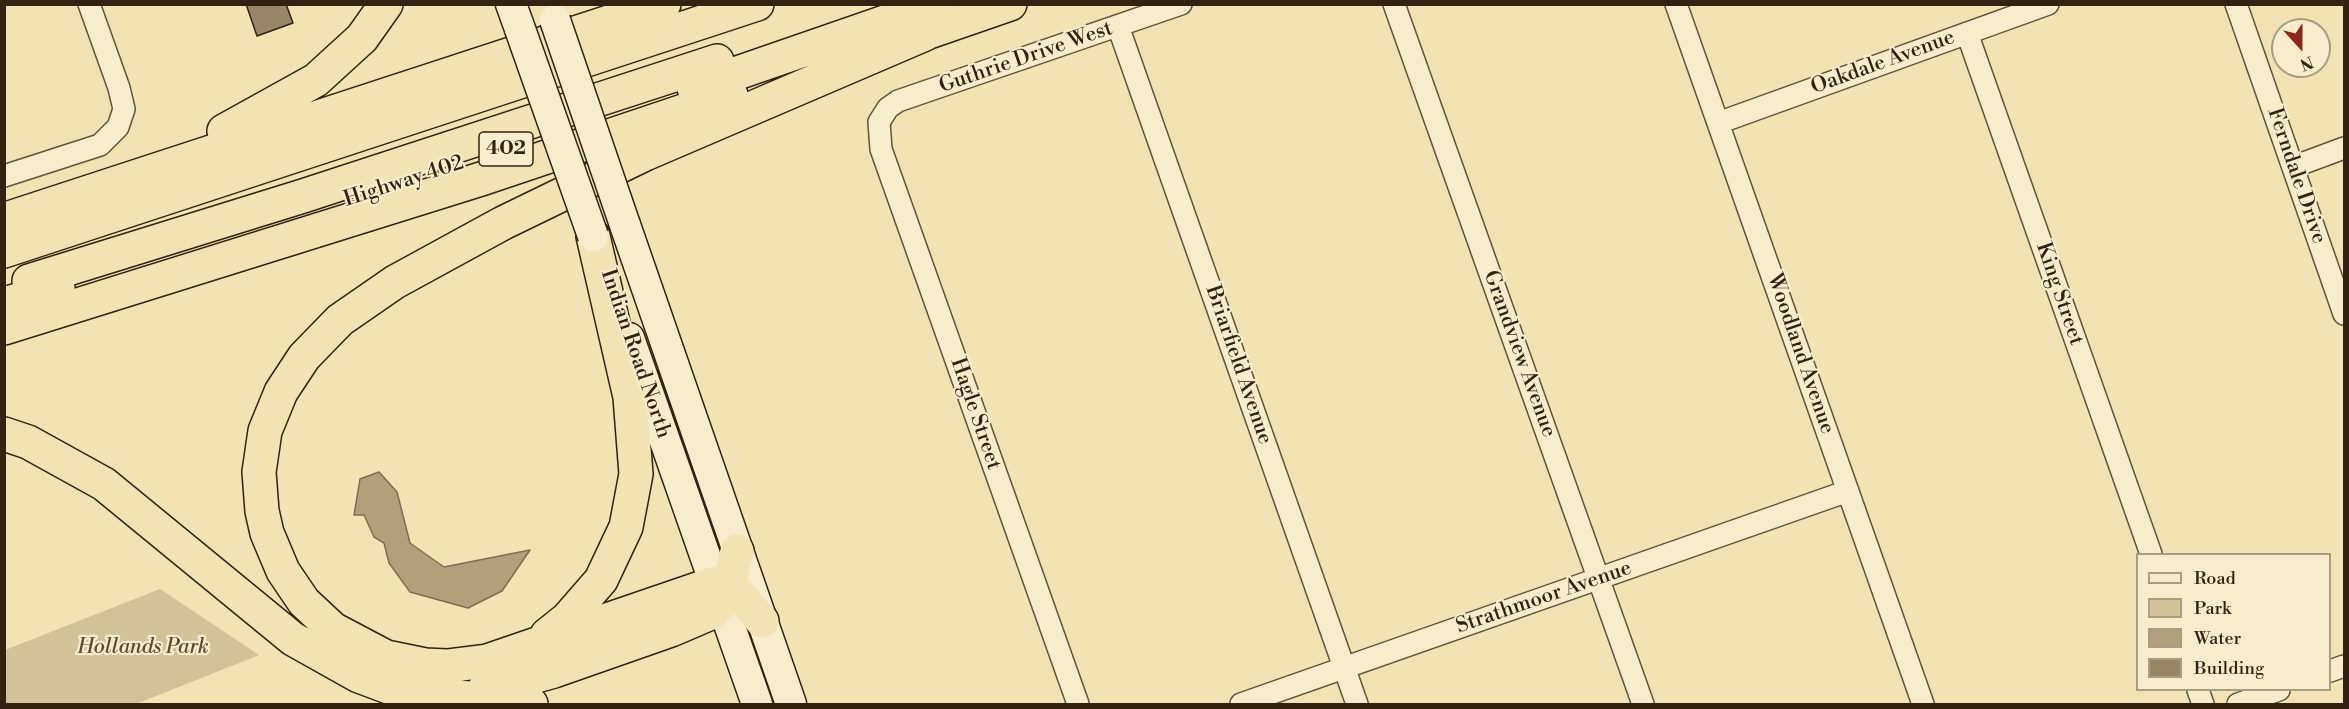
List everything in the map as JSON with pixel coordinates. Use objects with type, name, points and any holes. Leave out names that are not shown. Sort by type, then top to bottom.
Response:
[{"type":"highway","points":[[5,219],[176,153],[290,96],[316,80],[342,58],[362,38],[386,4]]},
{"type":"highway","points":[[5,219],[664,4]]},
{"type":"highway","points":[[4,251],[757,4]]},
{"type":"highway","points":[[4,289],[640,87],[879,4]]},
{"type":"highway","points":[[4,328],[481,179],[832,61],[931,19],[1010,4]]},
{"type":"highway","points":[[762,621],[739,594],[722,591],[505,656],[447,666],[407,662],[368,650],[333,629],[304,602],[283,571],[267,533],[260,490],[259,472],[266,431],[273,408],[292,375],[320,338],[362,304],[503,223],[931,19]]},
{"type":"highway","name":"Highway 402","points":[[4,304],[303,215],[647,104],[931,19]]},
{"type":"highway","points":[[505,656],[551,633],[585,601],[601,580],[617,550],[632,502],[635,457],[630,397],[593,236]]},
{"type":"highway","points":[[4,434],[28,442],[104,484],[293,639],[359,676],[391,688],[448,697],[531,705]]},
{"type":"highway","points":[[448,697],[514,684],[554,672],[700,618],[722,591],[737,551]]},
{"type":"main road","name":"Indian Road North","points":[[552,12],[791,705]]},
{"type":"main road","name":"Indian Road North","points":[[516,17],[722,591],[757,705]]},
{"type":"street","points":[[4,176],[100,145],[118,127],[124,109],[119,88],[88,4]]},
{"type":"street","name":"Guthrie Drive West","points":[[879,122],[888,108],[898,101],[1181,4]]},
{"type":"street","name":"Grandview Avenue","points":[[1394,4],[1643,705]]},
{"type":"street","name":"Woodland Avenue","points":[[1676,4],[1923,705]]},
{"type":"street","name":"Oakdale Avenue","points":[[1718,123],[2048,4]]},
{"type":"street","name":"Ferndale Drive","points":[[2236,4],[2344,314]]},
{"type":"street","name":"Briarfield Avenue","points":[[1118,26],[1357,705]]},
{"type":"street","name":"King Street","points":[[1967,33],[2150,553]]},
{"type":"street","name":"Hagle Street","points":[[879,122],[881,149],[1078,705]]},
{"type":"street","points":[[2293,167],[2344,148]]},
{"type":"street","name":"Strathmoor Avenue","points":[[1241,705],[1848,491]]},
{"type":"street","points":[[2238,705],[2277,691]]},
{"type":"green space","name":"Hollands Park","points":[[160,589],[259,655],[136,704],[5,704],[5,650]]},
{"type":"water","points":[[379,472],[397,492],[410,543],[444,567],[530,550],[502,591],[468,608],[410,592],[389,563],[384,543],[374,537],[364,515],[354,515],[360,479]]},
{"type":"building","points":[[246,4],[286,4],[293,23],[257,36]]}]
